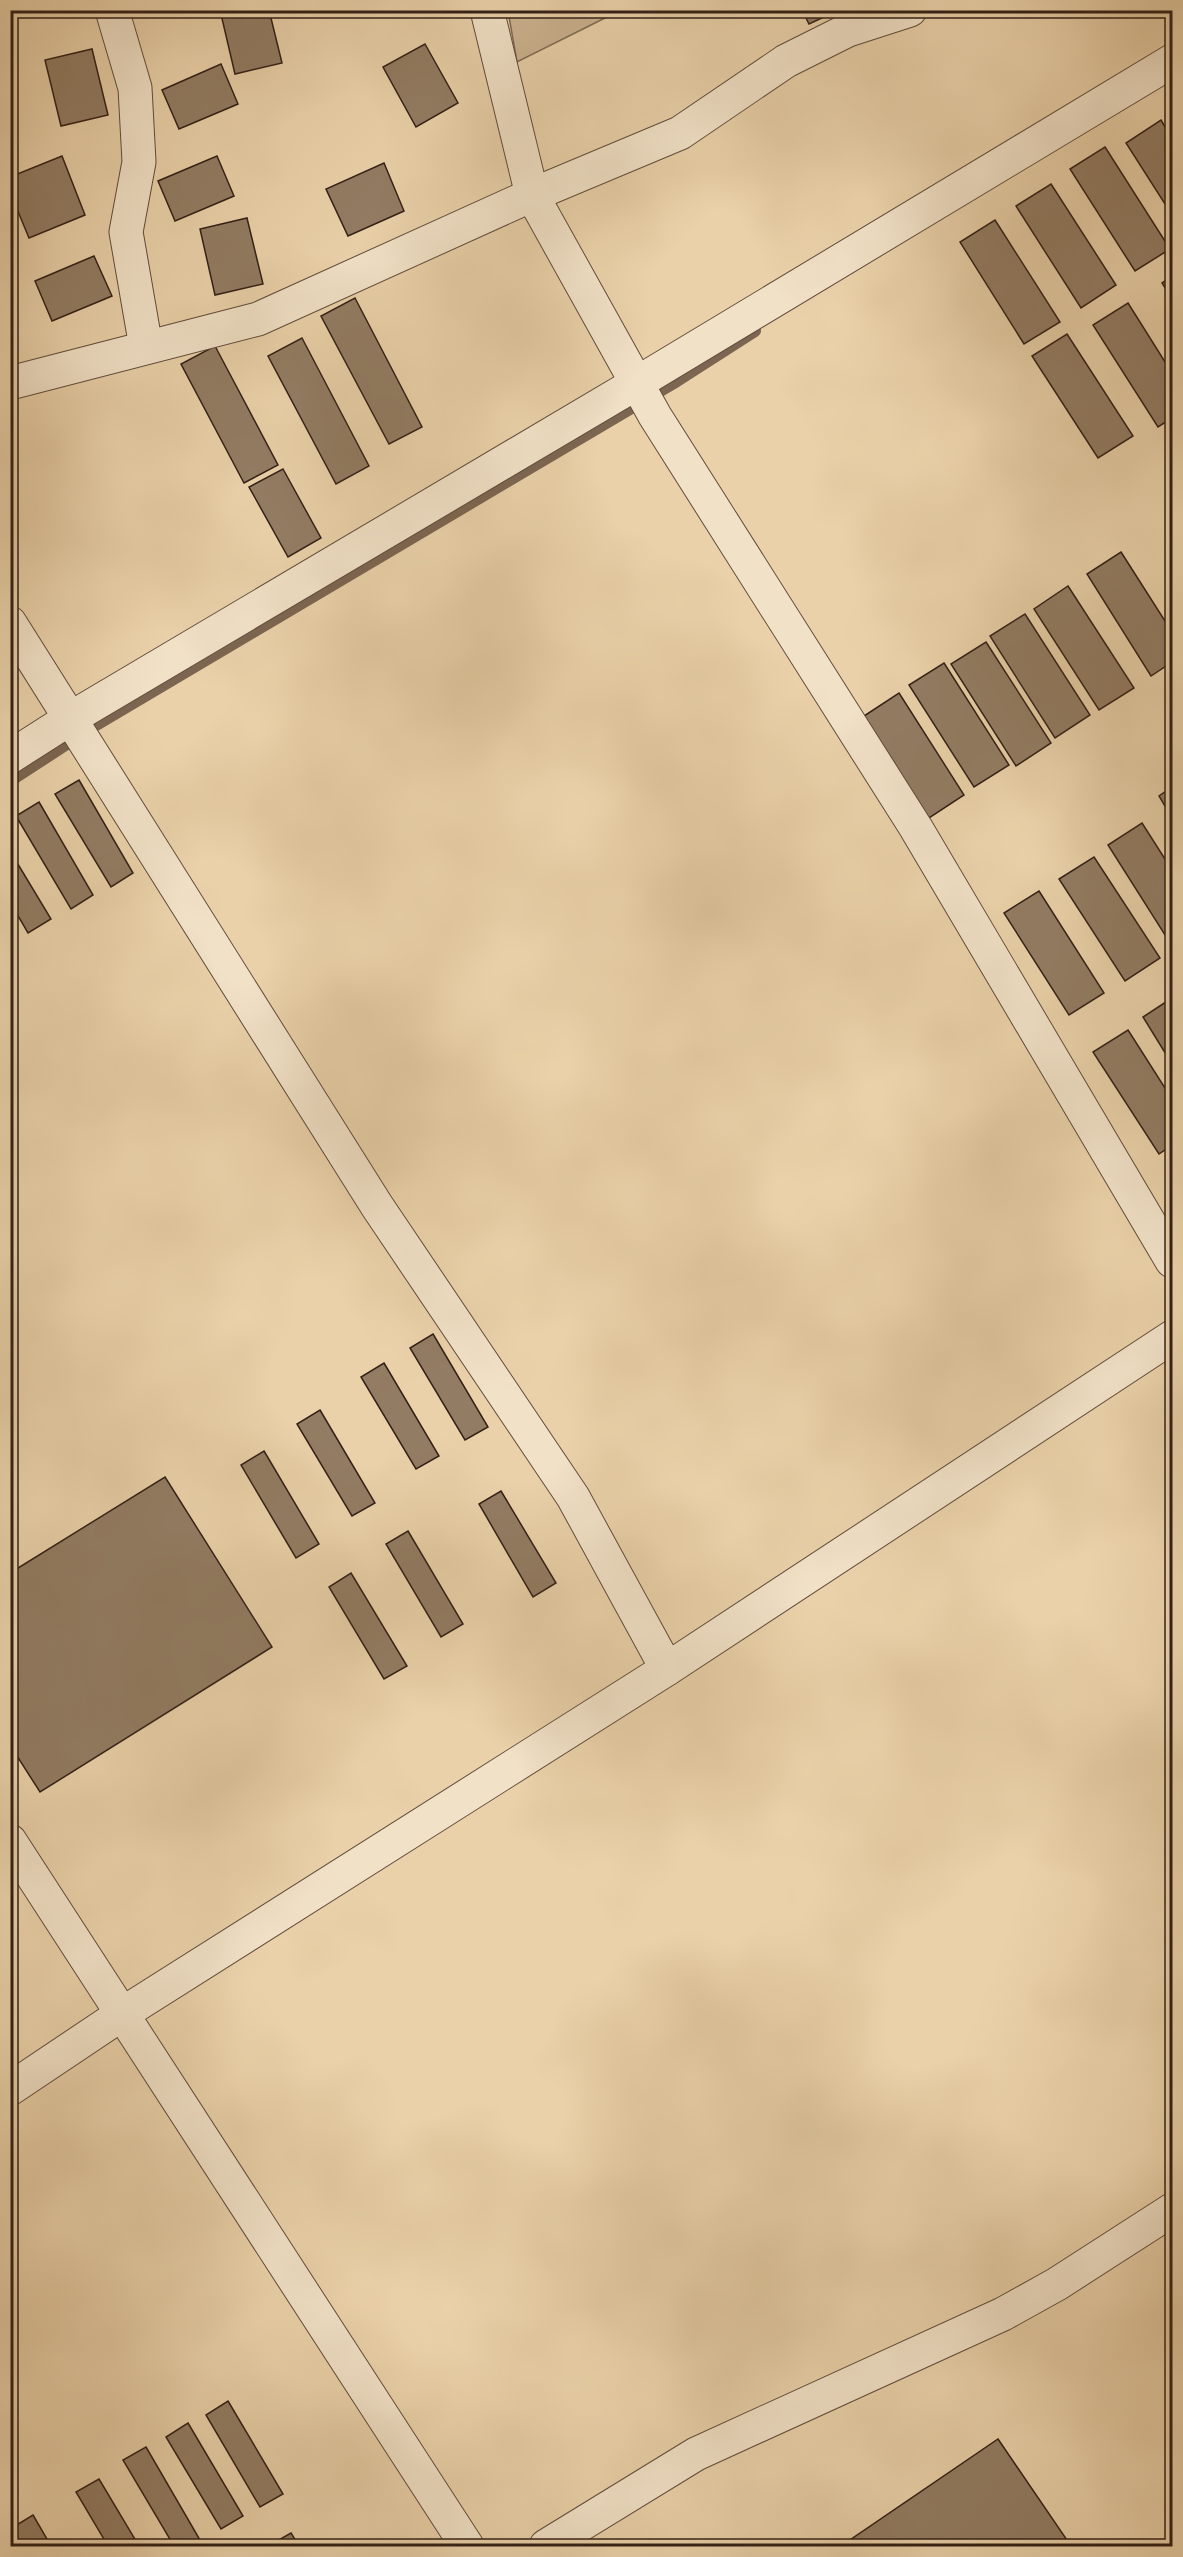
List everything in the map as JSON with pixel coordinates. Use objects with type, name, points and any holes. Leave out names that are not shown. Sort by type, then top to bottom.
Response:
[{"type":"street","points":[[112,10],[135,88],[139,162],[126,232],[146,347]]},
{"type":"street","points":[[487,10],[532,195],[661,426],[916,828],[1173,1261]]},
{"type":"street","points":[[10,383],[258,319],[532,195],[680,133],[786,61],[848,30],[910,10]]},
{"type":"street","points":[[10,757],[71,718],[637,383],[1173,61]]},
{"type":"street","points":[[10,623],[377,1206],[573,1497],[667,1669]]},
{"type":"street","points":[[10,2090],[122,2014],[667,1669],[1173,1337]]},
{"type":"street","points":[[10,1841],[467,2547]]},
{"type":"street","points":[[546,2547],[696,2454],[1003,2314],[1057,2284],[1173,2210]]},
{"type":"shaded area","points":[[508,10],[619,11],[517,62]]},
{"type":"building","points":[[220,10],[269,10],[282,63],[235,74]]},
{"type":"building","points":[[802,10],[839,10],[809,24]]},
{"type":"building","points":[[425,44],[458,103],[416,127],[383,67]]},
{"type":"building","points":[[92,49],[108,115],[61,126],[45,60]]},
{"type":"building","points":[[221,64],[238,104],[179,129],[162,90]]},
{"type":"building","points":[[1161,120],[1172,139],[1172,215],[1126,143]]},
{"type":"building","points":[[1105,147],[1170,249],[1135,271],[1070,169]]},
{"type":"building","points":[[62,156],[85,215],[29,238],[10,192],[10,177]]},
{"type":"building","points":[[217,156],[234,196],[175,221],[158,181]]},
{"type":"building","points":[[384,163],[404,211],[348,236],[326,189]]},
{"type":"building","points":[[1051,184],[1116,285],[1081,308],[1016,206]]},
{"type":"building","points":[[247,218],[263,284],[215,295],[200,229]]},
{"type":"building","points":[[995,220],[1060,322],[1024,344],[960,242]]},
{"type":"building","points":[[94,256],[112,296],[52,321],[35,281]]},
{"type":"building","points":[[1172,276],[1172,299],[1162,283]]},
{"type":"building","points":[[355,298],[422,427],[389,444],[321,316]]},
{"type":"building","points":[[1128,303],[1172,373],[1172,418],[1158,427],[1093,325]]},
{"type":"building","points":[[1067,334],[1133,436],[1098,458],[1032,356]]},
{"type":"building","points":[[302,338],[369,466],[336,484],[268,356]]},
{"type":"building","points":[[215,346],[278,465],[244,483],[181,364]]},
{"type":"building","points":[[283,469],[321,538],[288,557],[249,487]]},
{"type":"building","points":[[1121,552],[1172,632],[1172,662],[1151,676],[1087,574]]},
{"type":"building","points":[[1068,586],[1134,688],[1099,710],[1034,609]]},
{"type":"building","points":[[1025,614],[1090,715],[1055,738],[990,636]]},
{"type":"building","points":[[986,642],[1051,743],[1016,766],[951,664]]},
{"type":"building","points":[[944,663],[1009,765],[974,787],[909,685]]},
{"type":"building","points":[[899,693],[964,795],[929,818],[864,716]]},
{"type":"building","points":[[79,780],[133,873],[111,887],[55,794]]},
{"type":"building","points":[[1172,787],[1172,818],[1159,796]]},
{"type":"building","points":[[39,802],[93,895],[71,909],[16,816]]},
{"type":"building","points":[[1142,823],[1172,870],[1172,946],[1108,845]]},
{"type":"building","points":[[10,851],[51,919],[28,933],[10,902]]},
{"type":"building","points":[[1094,857],[1160,958],[1125,981],[1059,879]]},
{"type":"building","points":[[1039,891],[1104,993],[1069,1015],[1004,913]]},
{"type":"building","points":[[1172,998],[1172,1064],[1143,1017]]},
{"type":"building","points":[[1128,1030],[1172,1099],[1172,1145],[1159,1154],[1093,1052]]},
{"type":"building","points":[[433,1334],[488,1427],[465,1440],[410,1348]]},
{"type":"building","points":[[384,1363],[439,1456],[416,1469],[361,1377]]},
{"type":"building","points":[[320,1410],[375,1503],[352,1516],[297,1424]]},
{"type":"building","points":[[264,1451],[319,1544],[296,1558],[241,1465]]},
{"type":"building","points":[[165,1477],[272,1647],[40,1792],[10,1745],[10,1573]]},
{"type":"building","points":[[501,1491],[556,1583],[533,1597],[479,1504]]},
{"type":"building","points":[[408,1531],[463,1624],[441,1637],[386,1544]]},
{"type":"building","points":[[351,1573],[407,1666],[384,1679],[329,1587]]},
{"type":"building","points":[[228,2401],[283,2494],[260,2507],[206,2415]]},
{"type":"building","points":[[188,2423],[243,2516],[221,2529],[166,2437]]},
{"type":"building","points":[[998,2439],[1071,2546],[841,2546]]},
{"type":"building","points":[[146,2447],[200,2540],[189,2546],[174,2546],[123,2460]]},
{"type":"building","points":[[99,2479],[139,2546],[108,2546],[76,2492]]},
{"type":"building","points":[[33,2515],[51,2546],[21,2546],[10,2529]]},
{"type":"building","points":[[291,2533],[299,2546],[268,2546]]},
{"type":"waterway","points":[[10,781],[96,725],[677,381],[755,331]]}]
